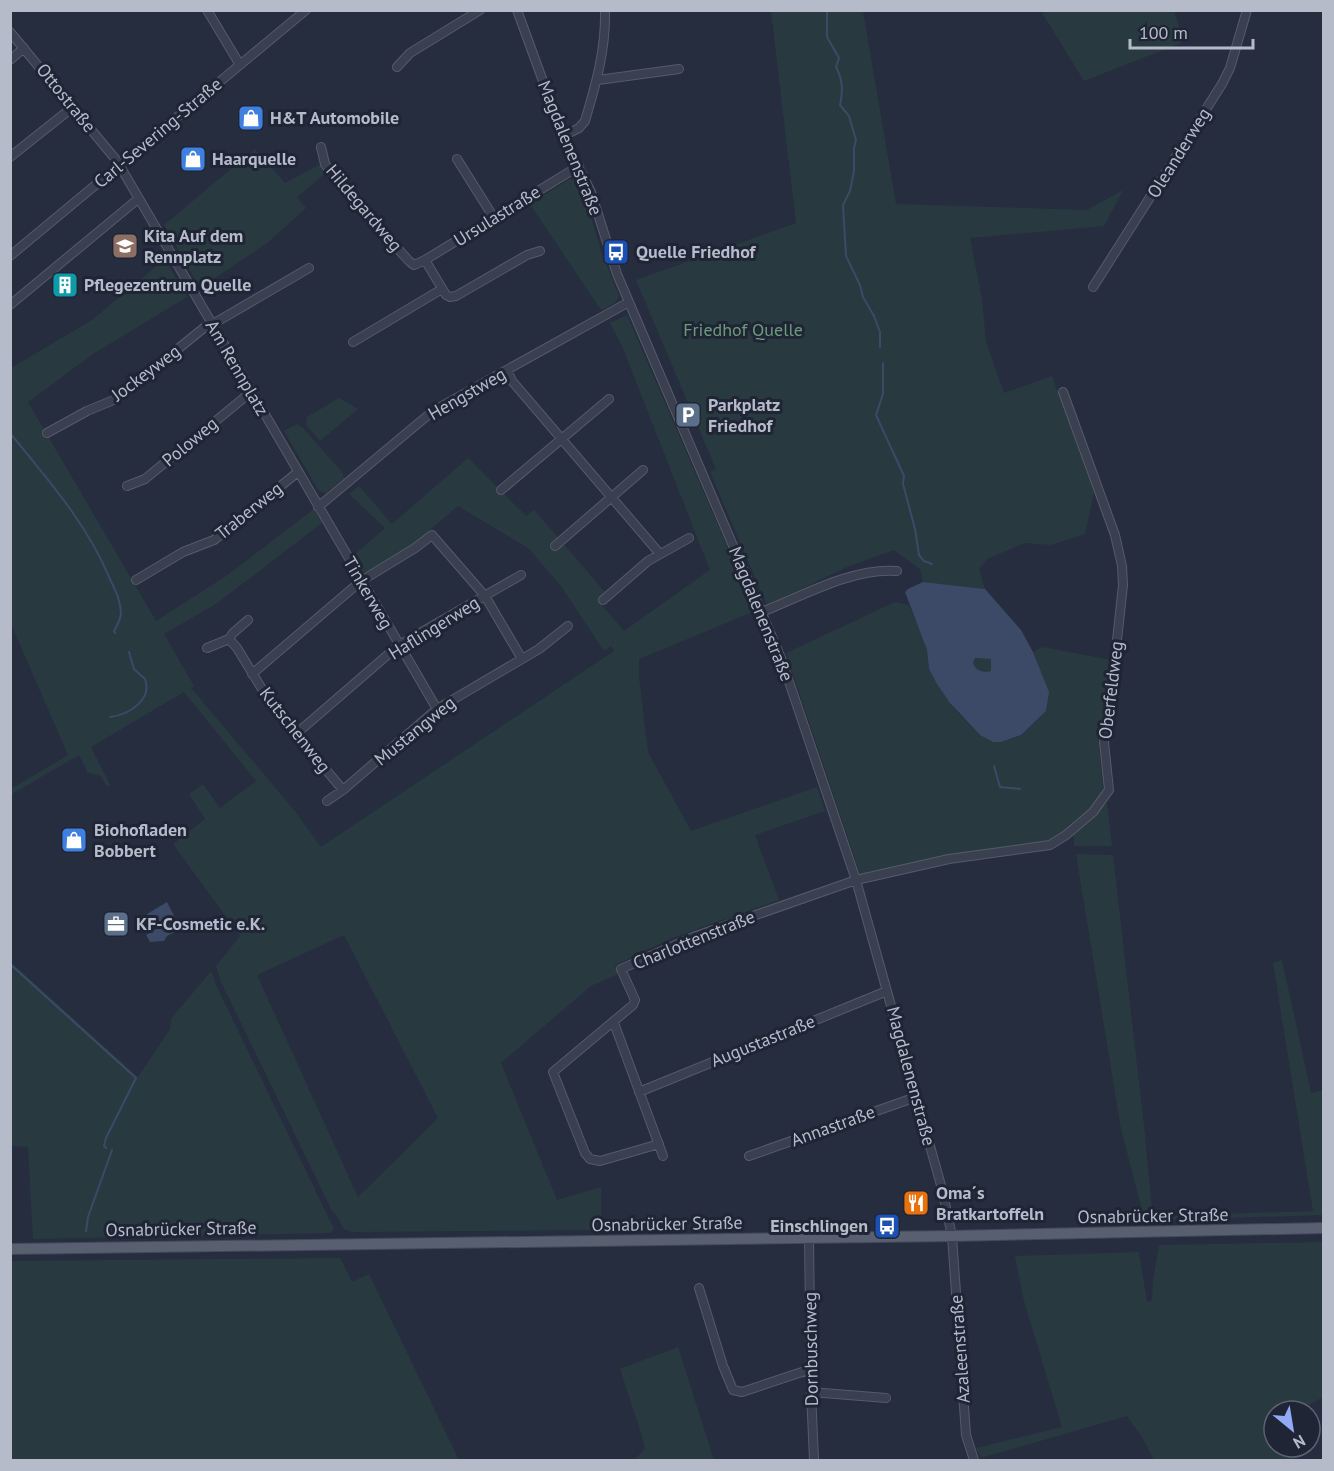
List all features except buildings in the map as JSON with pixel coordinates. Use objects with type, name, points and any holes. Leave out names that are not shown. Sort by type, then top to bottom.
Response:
[{"type":"main road","name":"Osnabrücker Straße","points":[[10,1249],[952,1236],[1323,1228]]},
{"type":"street","points":[[207,10],[240,65]]},
{"type":"street","name":"Carl-Severing-Straße","points":[[10,256],[306,10]]},
{"type":"street","points":[[397,67],[410,53],[480,10]]},
{"type":"street","name":"Magdalenenstraße","points":[[517,10],[563,135],[591,192],[613,263],[762,612],[784,669],[856,880],[942,1189],[952,1236]]},
{"type":"street","points":[[563,135],[579,128],[585,121],[598,80],[606,30],[605,10]]},
{"type":"street","name":"Oleanderweg","points":[[1094,287],[1222,84],[1230,68],[1247,10]]},
{"type":"street","name":"Ottostraße","points":[[10,32],[119,166]]},
{"type":"street","points":[[10,60],[24,48]]},
{"type":"street","points":[[598,80],[679,69]]},
{"type":"street","points":[[10,157],[73,107]]},
{"type":"street","name":"Hildegardweg","points":[[321,147],[326,164],[340,184],[414,265]]},
{"type":"street","points":[[457,159],[494,218]]},
{"type":"street","name":"Am Rennplatz","points":[[119,166],[318,507]]},
{"type":"street","name":"Ursulastraße","points":[[414,265],[579,166]]},
{"type":"street","points":[[10,305],[138,199]]},
{"type":"street","points":[[425,260],[442,289],[450,297],[456,296],[526,255],[540,251]]},
{"type":"street","name":"Jockeyweg","points":[[47,433],[87,411],[116,399],[205,327],[309,268]]},
{"type":"street","points":[[353,342],[442,289]]},
{"type":"street","name":"Hengstweg","points":[[318,507],[433,411],[629,302]]},
{"type":"street","points":[[507,370],[512,381],[660,554]]},
{"type":"street","name":"Poloweg","points":[[127,486],[145,479],[251,392]]},
{"type":"street","name":"Oberfeldweg","points":[[856,880],[949,859],[1050,845],[1066,836],[1093,812],[1109,790],[1104,742],[1123,585],[1122,566],[1114,535],[1063,392]]},
{"type":"street","points":[[501,490],[609,399]]},
{"type":"street","points":[[555,546],[643,470]]},
{"type":"street","name":"Traberweg","points":[[136,580],[183,552],[214,540],[298,472]]},
{"type":"street","name":"Tinkerweg","points":[[318,507],[437,709]]},
{"type":"street","points":[[252,674],[361,581],[432,535],[485,596],[522,659]]},
{"type":"street","points":[[603,600],[648,561],[689,538]]},
{"type":"street","points":[[762,612],[843,579],[869,572],[897,571]]},
{"type":"street","name":"Haflingerweg","points":[[296,734],[399,645],[521,575]]},
{"type":"street","points":[[207,648],[229,639],[248,620]]},
{"type":"street","name":"Mustangweg","points":[[327,801],[343,790],[437,709],[539,649],[568,626]]},
{"type":"street","name":"Kutschenweg","points":[[229,639],[237,648],[273,707],[343,790]]},
{"type":"street","name":"Charlottenstraße","points":[[659,1144],[600,1161],[590,1159],[585,1153],[554,1072],[633,1005],[635,1000],[621,969],[686,939],[856,880]]},
{"type":"street","name":"Augustastraße","points":[[639,1092],[887,991]]},
{"type":"street","points":[[614,1023],[663,1156]]},
{"type":"street","name":"Annastraße","points":[[749,1156],[916,1096]]},
{"type":"street","name":"Azaleenstraße","points":[[952,1236],[966,1435],[975,1461]]},
{"type":"street","name":"Dornbuschweg","points":[[809,1238],[814,1461]]},
{"type":"street","points":[[699,1288],[723,1366],[733,1390],[742,1392],[811,1369]]},
{"type":"street","points":[[811,1392],[886,1398]]},
{"type":"green space","name":"Friedhof Quelle","points":[[771,11],[863,11],[896,204],[1087,210],[1123,190],[1104,226],[970,238],[982,299],[986,342],[1004,393],[1052,376],[1094,492],[1085,534],[1051,545],[1025,543],[987,559],[979,569],[985,589],[923,582],[920,569],[894,550],[847,567],[767,605],[710,472],[716,469],[636,280],[796,223]]},
{"type":"green space","points":[[1041,11],[1174,11],[1183,40],[1181,43],[1084,81]]},
{"type":"green space","points":[[255,149],[285,183],[321,164],[327,172],[297,197],[306,208],[266,244],[200,288],[164,225]]},
{"type":"green space","points":[[570,179],[576,181],[587,203],[601,251],[619,296],[615,303],[601,310],[530,204]]},
{"type":"green space","points":[[165,259],[187,297],[93,354],[28,402],[156,621],[226,576],[314,509],[322,523],[216,604],[164,634],[194,686],[191,688],[294,810],[321,847],[614,651],[611,646],[604,651],[561,586],[528,548],[458,506],[411,546],[364,573],[354,555],[385,528],[349,494],[359,486],[392,524],[468,458],[526,516],[534,510],[606,593],[598,601],[624,631],[710,570],[622,346],[610,323],[627,315],[755,611],[639,659],[648,752],[691,831],[817,787],[825,811],[755,835],[779,900],[672,938],[615,965],[618,974],[591,986],[501,1063],[557,1200],[601,1187],[601,1230],[352,1232],[344,1229],[333,1213],[221,982],[216,966],[240,936],[173,844],[205,819],[189,794],[203,784],[220,808],[256,781],[184,692],[91,747],[110,785],[107,787],[100,775],[88,773],[79,755],[12,794],[11,789],[68,755],[11,624],[11,368],[92,320]],"holes":[[[344,935],[438,1118],[358,1197],[257,975]]]},
{"type":"green space","points":[[339,398],[358,409],[320,441],[306,425],[307,417]]},
{"type":"green space","points":[[297,424],[342,472],[344,478],[326,493],[319,491],[284,431]]},
{"type":"green space","points":[[895,602],[909,605],[927,650],[929,669],[937,684],[958,713],[980,735],[993,742],[1001,742],[1021,735],[1046,711],[1048,692],[1033,652],[1042,647],[1112,660],[1105,731],[1098,734],[1103,792],[1085,814],[1064,832],[1048,842],[865,876],[860,874],[786,653]]},
{"type":"green space","points":[[975,658],[991,659],[991,671],[978,670],[973,663]]},
{"type":"green space","points":[[1107,803],[1112,846],[1074,846],[1073,835]]},
{"type":"green space","points":[[98,822],[104,822],[108,829],[104,836],[98,836],[94,832],[94,826]]},
{"type":"green space","points":[[1076,854],[1113,855],[1153,1221],[1145,1222],[1121,1129]]},
{"type":"green space","points":[[1282,960],[1311,1093],[1323,1090],[1323,1215],[1163,1220],[1162,1216],[1313,1211],[1273,963]]},
{"type":"green space","points":[[11,962],[138,1077],[170,1029],[171,1019],[211,971],[334,1229],[331,1233],[33,1239],[28,1147],[11,1146]]},
{"type":"green space","points":[[1323,1242],[1323,1397],[1319,1399],[1262,1399],[1262,1459],[1294,1460],[1154,1460],[1142,1437],[1127,1416],[981,1458],[976,1448],[1062,1427],[1024,1301],[1015,1256],[1139,1252],[1147,1302],[1152,1300],[1159,1245]]},
{"type":"green space","points":[[340,1258],[352,1282],[369,1274],[459,1460],[11,1460],[11,1261]]},
{"type":"green space","points":[[678,1347],[714,1460],[634,1460],[645,1449],[620,1369]]},
{"type":"water","points":[[923,582],[985,589],[1021,630],[1033,652],[1049,692],[1046,711],[1021,735],[1001,742],[993,742],[980,735],[950,703],[929,669],[927,650],[905,592]],"holes":[[[975,658],[991,659],[991,671],[980,671],[973,663]]]},
{"type":"water","points":[[167,902],[181,929],[167,936],[164,941],[150,942],[146,935],[158,928],[159,921],[157,918],[149,918],[147,914]]},
{"type":"waterway","points":[[827,10],[827,37],[839,58],[836,67],[842,86],[840,105],[849,116],[856,140],[854,171],[850,191],[843,205],[846,256],[880,332],[880,347]]},
{"type":"waterway","points":[[883,363],[883,394],[876,415],[904,476],[903,484],[915,529],[919,555],[924,561],[932,564]]},
{"type":"waterway","points":[[10,433],[66,503],[100,558],[116,591],[120,605],[121,614],[115,633]]},
{"type":"waterway","points":[[110,717],[131,710],[145,694],[147,687],[145,679],[134,669],[129,652]]},
{"type":"waterway","points":[[994,766],[1000,787],[1020,789]]},
{"type":"waterway","points":[[10,964],[136,1078],[106,1138],[104,1146],[106,1148]]},
{"type":"waterway","points":[[86,1231],[88,1217],[112,1150]]},
{"type":"place","name":"H&T Automobile","points":[[251,118]]},
{"type":"place","name":"Haarquelle","points":[[193,159]]},
{"type":"place","name":"Kita Auf dem Rennplatz","points":[[125,246]]},
{"type":"place","name":"Quelle Friedhof","points":[[616,252]]},
{"type":"place","name":"Pflegezentrum Quelle","points":[[65,285]]},
{"type":"place","name":"Parkplatz Friedhof","points":[[688,415]]},
{"type":"place","name":"Biohofladen Bobbert","points":[[74,840]]},
{"type":"place","name":"KF-Cosmetic e.K.","points":[[116,924]]},
{"type":"place","name":"Oma´s Bratkartoffeln","points":[[916,1203]]},
{"type":"place","name":"Einschlingen","points":[[887,1226]]}]
